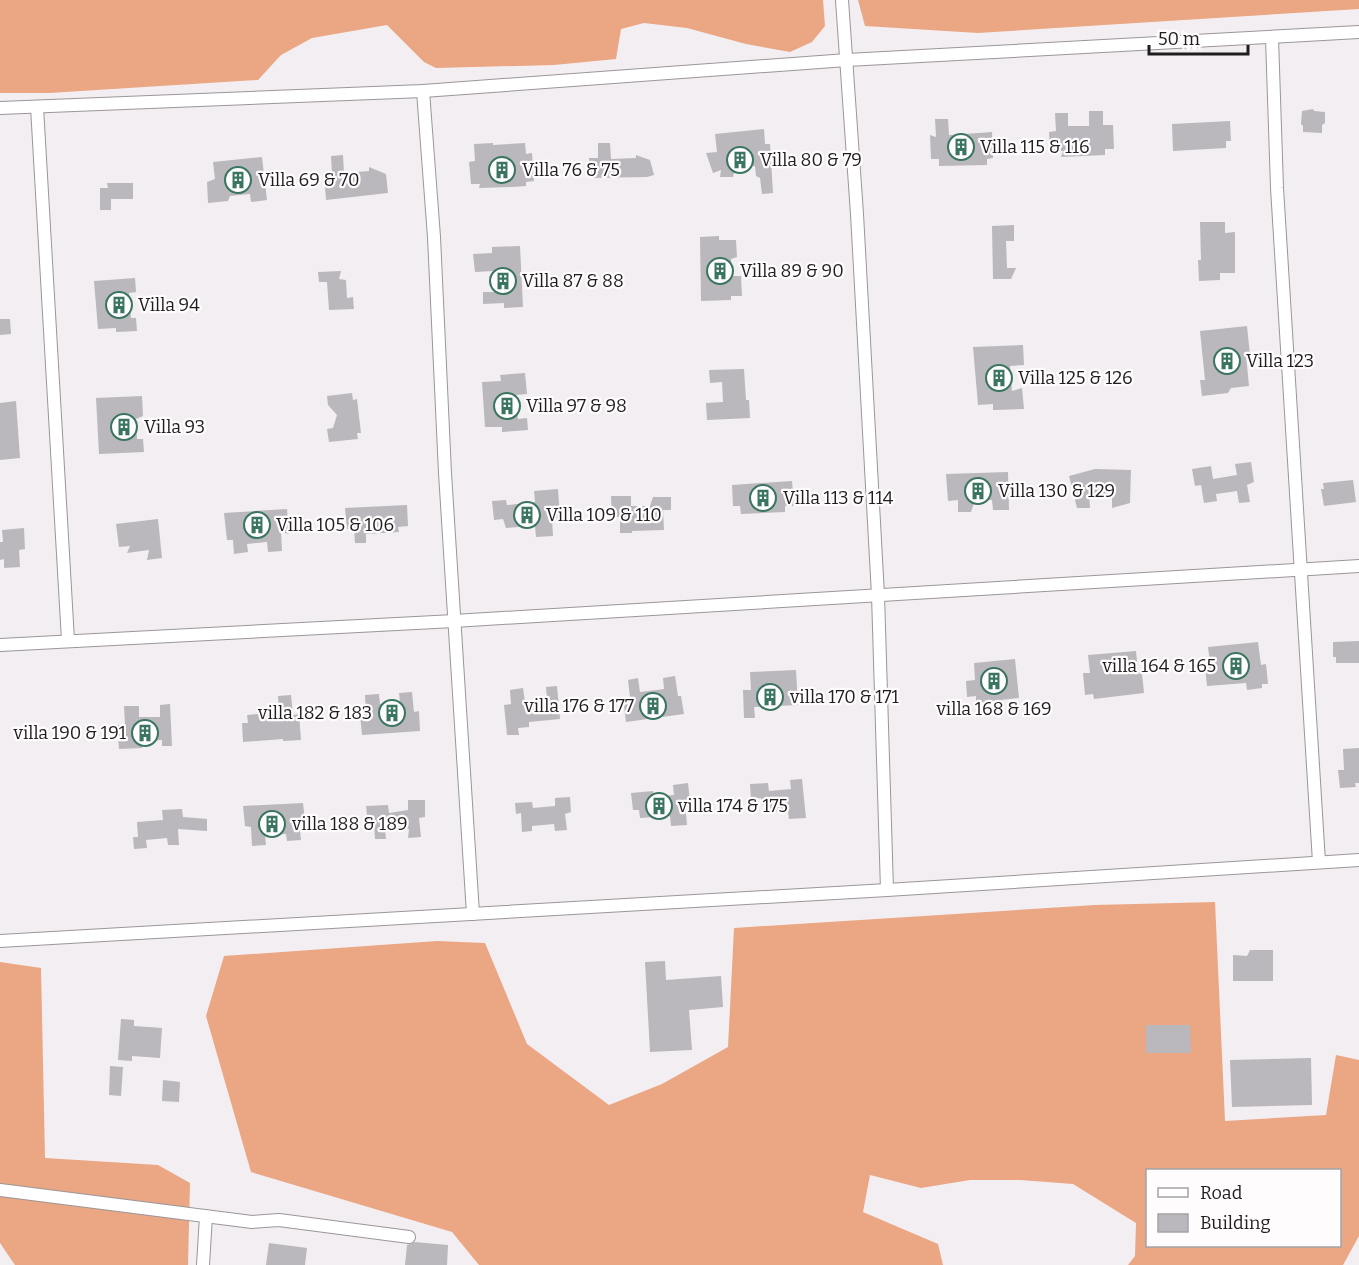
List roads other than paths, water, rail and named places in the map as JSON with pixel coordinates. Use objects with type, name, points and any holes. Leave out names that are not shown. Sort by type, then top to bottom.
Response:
[{"type":"street","points":[[842,0],[857,214],[878,595],[887,890]]},
{"type":"street","points":[[0,108],[423,91],[847,60],[1359,32]]},
{"type":"street","points":[[1272,38],[1277,188],[1319,862]]},
{"type":"street","points":[[423,91],[434,237],[445,472],[473,914]]},
{"type":"street","points":[[37,107],[68,640]]},
{"type":"street","points":[[0,645],[454,621],[1359,566]]},
{"type":"street","points":[[0,941],[887,890],[1359,860]]},
{"type":"street","points":[[0,1190],[252,1222],[279,1220],[409,1237]]},
{"type":"street","points":[[203,1265],[206,1216]]},
{"type":"place","name":"Villa 115 & 116","points":[[961,147]]},
{"type":"place","name":"Villa 80 & 79","points":[[740,160]]},
{"type":"place","name":"Villa 76 & 75","points":[[502,170]]},
{"type":"place","name":"Villa 69 & 70","points":[[238,180]]},
{"type":"place","name":"Villa 89 & 90","points":[[720,271]]},
{"type":"place","name":"Villa 87 & 88","points":[[503,281]]},
{"type":"place","name":"Villa 94","points":[[119,305]]},
{"type":"place","name":"Villa 123","points":[[1227,361]]},
{"type":"place","name":"Villa 125 & 126","points":[[999,378]]},
{"type":"place","name":"Villa 97 & 98","points":[[507,406]]},
{"type":"place","name":"Villa 93","points":[[124,427]]},
{"type":"place","name":"Villa 130 & 129","points":[[978,491]]},
{"type":"place","name":"Villa 113 & 114","points":[[763,498]]},
{"type":"place","name":"Villa 109 & 110","points":[[527,515]]},
{"type":"place","name":"Villa 105 & 106","points":[[257,525]]},
{"type":"place","name":"villa 164 & 165","points":[[1236,666]]},
{"type":"place","name":"villa 168 & 169","points":[[994,681]]},
{"type":"place","name":"villa 170 & 171","points":[[770,697]]},
{"type":"place","name":"villa 176 & 177","points":[[653,706]]},
{"type":"place","name":"villa 182 & 183","points":[[392,713]]},
{"type":"place","name":"villa 190 & 191","points":[[145,733]]},
{"type":"place","name":"villa 174 & 175","points":[[659,806]]},
{"type":"place","name":"villa 188 & 189","points":[[272,824]]}]
